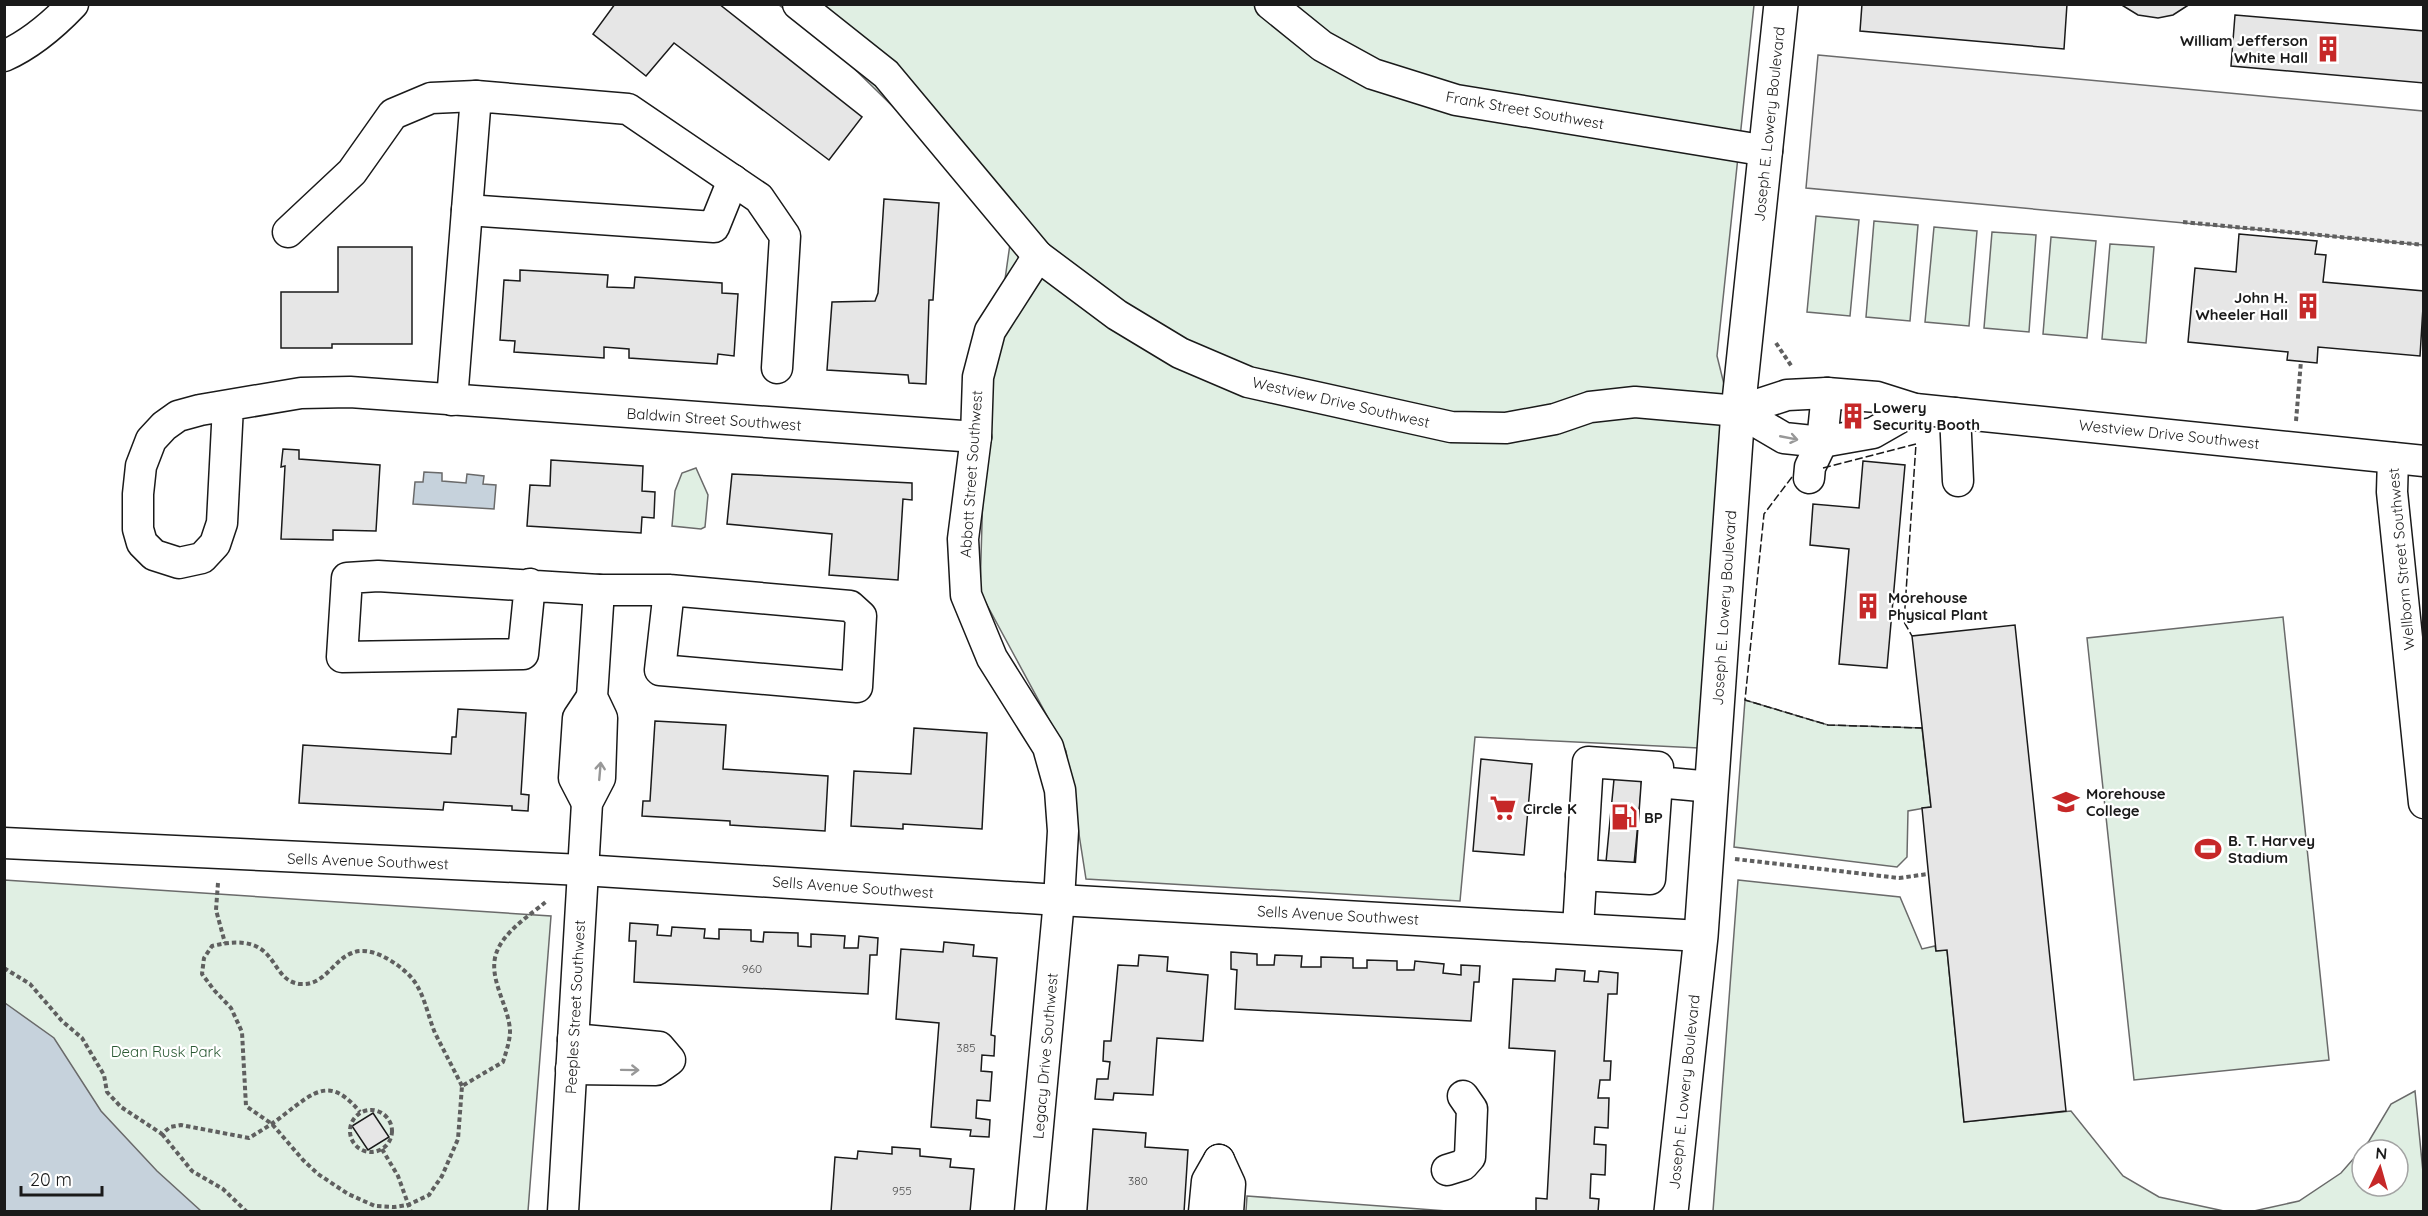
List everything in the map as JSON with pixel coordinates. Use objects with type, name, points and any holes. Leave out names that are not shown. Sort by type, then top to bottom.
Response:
[{"type":"main road","name":"Joseph E. Lowery Boulevard","points":[[1671,1212],[1701,936],[1738,411],[1781,4]]},
{"type":"street","points":[[4,56],[18,50],[54,24],[73,4]]},
{"type":"street","name":"Westview Drive Southwest","points":[[798,4],[886,74],[1038,256],[1117,315],[1180,353],[1248,382],[1451,427],[1506,428],[1555,419],[1590,407],[1635,402],[1738,411],[1787,395],[1827,393],[1877,397],[1915,409],[2424,461]]},
{"type":"street","name":"Frank Street Southwest","points":[[1270,4],[1322,46],[1373,74],[1456,100],[1767,151]]},
{"type":"street","points":[[452,400],[476,96]]},
{"type":"street","points":[[288,232],[352,172],[393,114],[431,98],[476,96],[628,109],[759,198],[785,236],[777,368]]},
{"type":"street","points":[[467,210],[714,227],[733,180]]},
{"type":"street","name":"Abbott Street Southwest","points":[[1038,256],[990,331],[978,377],[976,436],[963,539],[966,595],[992,658],[1047,747],[1060,790],[1063,831],[1059,900]]},
{"type":"street","name":"Baldwin Street Southwest","points":[[228,406],[222,524],[215,544],[202,558],[179,562],[154,555],[142,543],[138,529],[141,466],[151,440],[164,426],[178,416],[200,410],[301,393],[350,392],[976,436]]},
{"type":"street","points":[[1809,478],[1810,467],[1821,442],[1827,393]]},
{"type":"street","name":"Westview Drive Southwest","points":[[1738,411],[1784,438],[1821,442],[1873,433],[1915,409]]},
{"type":"street","points":[[1956,413],[1958,482]]},
{"type":"street","name":"Wellborn Street Southwest","points":[[2393,458],[2392,492],[2424,803]]},
{"type":"street","points":[[530,584],[523,654],[342,657],[347,578],[378,576],[530,584],[599,590],[669,590],[850,606],[861,616],[857,687],[660,670],[669,590]]},
{"type":"street","name":"Peeples Street Southwest","points":[[563,1212],[587,803],[574,778],[578,718],[592,697],[599,590]]},
{"type":"street","points":[[1578,928],[1581,875],[1588,762],[1658,767],[1650,879],[1581,875]]},
{"type":"street","points":[[1656,782],[1712,787]]},
{"type":"street","name":"Sells Avenue Southwest","points":[[4,843],[582,870],[1059,900],[1701,936]]},
{"type":"street","name":"Legacy Drive Southwest","points":[[1030,1212],[1059,900]]},
{"type":"street","points":[[572,1069],[656,1070],[670,1060],[659,1047],[573,1039]]},
{"type":"street","points":[[1447,1170],[1462,1165],[1470,1157],[1472,1108],[1463,1096]]},
{"type":"street","points":[[1204,1212],[1207,1181],[1219,1160],[1230,1184],[1228,1212]]},
{"type":"path","points":[[2183,222],[2424,245]]},
{"type":"path","points":[[2296,421],[2301,361]]},
{"type":"path","points":[[1728,858],[1899,878],[1928,874]]},
{"type":"path","points":[[218,883],[216,910],[225,943]]},
{"type":"path","points":[[462,1086],[503,1062],[510,1030],[495,974],[496,954],[503,942],[518,926],[547,901]]},
{"type":"path","points":[[225,943],[252,943],[267,952],[289,981],[300,984],[313,983],[333,969],[342,957],[356,951],[370,951],[409,975],[422,995],[434,1031],[462,1086],[458,1139],[442,1176],[429,1195],[408,1205],[394,1207],[375,1206],[348,1194],[318,1174],[272,1124],[246,1106],[242,1032],[231,1008],[202,974],[204,958],[212,946],[225,943]]},
{"type":"path","points":[[4,968],[30,984],[62,1021],[81,1038],[104,1075],[107,1092],[121,1107],[162,1134],[192,1171],[223,1189],[247,1212]]},
{"type":"path","points":[[162,1134],[170,1127],[181,1125],[249,1138],[272,1124],[311,1094],[322,1089],[342,1094],[360,1112]]},
{"type":"path","points":[[370,1109],[377,1110],[389,1118],[392,1125],[391,1139],[382,1149],[368,1152],[355,1146],[351,1140],[352,1119],[360,1112],[370,1109]]},
{"type":"path","points":[[382,1149],[398,1176],[411,1212]]},
{"type":"green space","points":[[779,5],[1754,5],[1717,356],[1741,453],[1699,748],[1475,737],[1460,901],[1086,879],[1066,751],[980,592],[985,420],[1011,237],[924,137],[826,41]]},
{"type":"green space","points":[[1816,216],[1859,220],[1850,316],[1807,312]]},
{"type":"green space","points":[[1874,221],[1918,225],[1910,321],[1866,317]]},
{"type":"green space","points":[[1934,227],[1977,231],[1969,326],[1925,322]]},
{"type":"green space","points":[[1992,232],[2036,235],[2029,332],[1984,328]]},
{"type":"green space","points":[[2051,237],[2096,241],[2087,338],[2043,334]]},
{"type":"green space","points":[[2110,244],[2154,247],[2146,343],[2102,339]]},
{"type":"green space","points":[[696,468],[708,495],[705,527],[701,529],[672,526],[675,491],[682,473]]},
{"type":"green space","name":"B. T. Harvey Stadium","points":[[2283,617],[2329,1060],[2134,1080],[2087,638]]},
{"type":"green space","points":[[1745,700],[1828,725],[1922,728],[1931,807],[1908,811],[1907,857],[1897,867],[1734,847]]},
{"type":"green space","name":"Dean Rusk Park","points":[[4,880],[551,916],[528,1211],[5,1211]]},
{"type":"green space","points":[[1738,880],[1900,897],[1922,949],[1935,946],[1936,951],[1947,950],[1964,1122],[2071,1111],[2123,1176],[2159,1197],[2224,1211],[1713,1211]]},
{"type":"green space","points":[[2415,1091],[2423,1172],[2423,1211],[2254,1211],[2299,1201],[2341,1173],[2350,1163],[2350,1198],[2410,1198],[2410,1138],[2371,1138],[2391,1104]]},
{"type":"green space","points":[[1247,1196],[1447,1211],[1246,1211]]},
{"type":"shaded area","points":[[1818,55],[2423,111],[2423,245],[1806,188]]},
{"type":"shaded area","points":[[424,472],[442,473],[442,481],[466,483],[467,474],[484,476],[483,484],[496,485],[494,509],[413,504],[415,482],[423,482]]},
{"type":"shaded area","points":[[5,1003],[54,1038],[101,1111],[157,1171],[201,1211],[5,1211]]},
{"type":"building","points":[[615,4],[719,4],[862,117],[829,160],[674,43],[646,76],[593,34]]},
{"type":"building","points":[[1862,4],[2067,4],[2064,49],[1860,31]]},
{"type":"building","points":[[2120,4],[2190,4],[2173,15],[2158,18],[2138,15]]},
{"type":"building","name":"William Jefferson White Hall","points":[[2235,15],[2424,31],[2424,83],[2231,66]]},
{"type":"building","points":[[884,199],[939,203],[933,300],[929,300],[926,384],[909,383],[908,375],[827,370],[832,302],[875,301],[878,293]]},
{"type":"building","name":"John H. Wheeler Hall","points":[[2239,234],[2317,241],[2315,254],[2326,255],[2323,282],[2424,291],[2420,356],[2318,347],[2317,363],[2287,360],[2288,352],[2188,342],[2195,268],[2236,272]]},
{"type":"building","points":[[338,247],[412,247],[412,344],[332,344],[332,348],[281,348],[281,292],[338,292]]},
{"type":"building","points":[[520,270],[608,275],[607,287],[634,288],[635,277],[722,283],[722,293],[738,294],[734,356],[718,354],[717,364],[629,358],[629,349],[604,347],[604,358],[514,352],[515,341],[500,340],[504,280],[520,281]]},
{"type":"building","name":"Lowery Security Booth","points":[[1857,409],[1860,420],[1848,423],[1846,412]]},
{"type":"building","points":[[283,449],[299,450],[299,459],[380,465],[376,531],[333,530],[333,540],[281,539],[285,466],[281,467]]},
{"type":"building","points":[[551,460],[643,466],[642,491],[655,492],[654,518],[642,517],[641,533],[527,526],[530,485],[550,486]]},
{"type":"building","name":"Morehouse Physical Plant","points":[[1863,461],[1905,465],[1887,668],[1839,664],[1849,549],[1810,545],[1813,504],[1859,508]]},
{"type":"building","points":[[732,474],[912,483],[912,500],[903,499],[898,580],[829,575],[832,534],[727,524]]},
{"type":"building","points":[[2015,625],[2066,1111],[1964,1122],[1947,950],[1936,951],[1922,808],[1931,807],[1912,636]]},
{"type":"building","points":[[458,709],[526,713],[521,794],[529,795],[528,811],[512,810],[512,806],[444,802],[443,810],[299,803],[303,745],[451,754],[452,737],[456,737]]},
{"type":"building","points":[[655,721],[726,725],[723,769],[828,776],[825,831],[730,825],[730,821],[642,816],[643,801],[650,801]]},
{"type":"building","points":[[914,728],[987,733],[982,829],[903,824],[903,829],[851,826],[854,771],[911,774]]},
{"type":"building","name":"Circle K","points":[[1481,759],[1532,764],[1524,855],[1473,851]]},
{"type":"building","name":"BP","points":[[1615,769],[1643,772],[1634,864],[1606,862]]},
{"type":"building","points":[[630,923],[658,925],[657,935],[671,936],[672,927],[705,929],[704,938],[719,939],[719,929],[751,930],[751,941],[763,942],[764,932],[798,933],[798,946],[811,947],[811,934],[845,936],[844,948],[858,948],[859,936],[878,938],[877,955],[870,955],[868,994],[634,982],[636,941],[629,941]]},
{"type":"building","points":[[944,942],[974,945],[973,956],[997,958],[991,1035],[995,1036],[994,1056],[982,1055],[981,1071],[992,1072],[990,1101],[977,1100],[976,1118],[990,1120],[989,1137],[970,1136],[971,1130],[931,1127],[939,1023],[896,1019],[901,949],[943,952]]},
{"type":"building","points":[[1231,952],[1257,954],[1257,965],[1274,965],[1275,955],[1302,956],[1301,967],[1321,967],[1321,957],[1353,958],[1353,968],[1367,968],[1367,960],[1397,961],[1397,970],[1414,970],[1415,961],[1444,964],[1443,973],[1461,975],[1461,965],[1480,966],[1479,982],[1474,982],[1471,1021],[1235,1009],[1237,970],[1231,969]]},
{"type":"building","points":[[1139,955],[1168,957],[1167,971],[1208,975],[1203,1041],[1157,1038],[1153,1095],[1114,1093],[1113,1100],[1095,1099],[1097,1079],[1108,1079],[1110,1062],[1103,1061],[1104,1041],[1111,1041],[1118,965],[1138,966]]},
{"type":"building","points":[[1556,969],[1585,971],[1584,981],[1598,982],[1599,971],[1618,973],[1617,994],[1608,994],[1604,1061],[1611,1061],[1610,1080],[1600,1080],[1598,1098],[1609,1098],[1608,1128],[1595,1127],[1594,1144],[1606,1145],[1605,1175],[1591,1174],[1590,1198],[1599,1199],[1598,1212],[1536,1212],[1536,1198],[1547,1199],[1555,1051],[1509,1048],[1513,979],[1555,981]]},
{"type":"building","points":[[373,1113],[389,1137],[368,1150],[352,1126]]},
{"type":"building","points":[[1093,1129],[1146,1133],[1145,1147],[1188,1150],[1184,1212],[1087,1211]]},
{"type":"building","points":[[892,1147],[920,1149],[920,1156],[951,1159],[950,1167],[974,1169],[970,1212],[831,1212],[835,1157],[857,1159],[858,1151],[892,1154]]},
{"type":"fence","points":[[1823,468],[1916,444],[1904,622],[1912,636]]},
{"type":"fence","points":[[1792,477],[1764,514],[1745,700],[1828,725],[1922,728]]},
{"type":"place","name":"William Jefferson White Hall","points":[[2328,49]]},
{"type":"place","name":"John H. Wheeler Hall","points":[[2308,306]]},
{"type":"place","name":"Lowery Security Booth","points":[[1853,416]]},
{"type":"place","name":"Morehouse Physical Plant","points":[[1868,606]]},
{"type":"place","name":"Morehouse College","points":[[2066,802]]},
{"type":"place","name":"Circle K","points":[[1503,808]]},
{"type":"place","name":"BP","points":[[1624,817]]},
{"type":"place","name":"B. T. Harvey Stadium","points":[[2208,849]]}]
